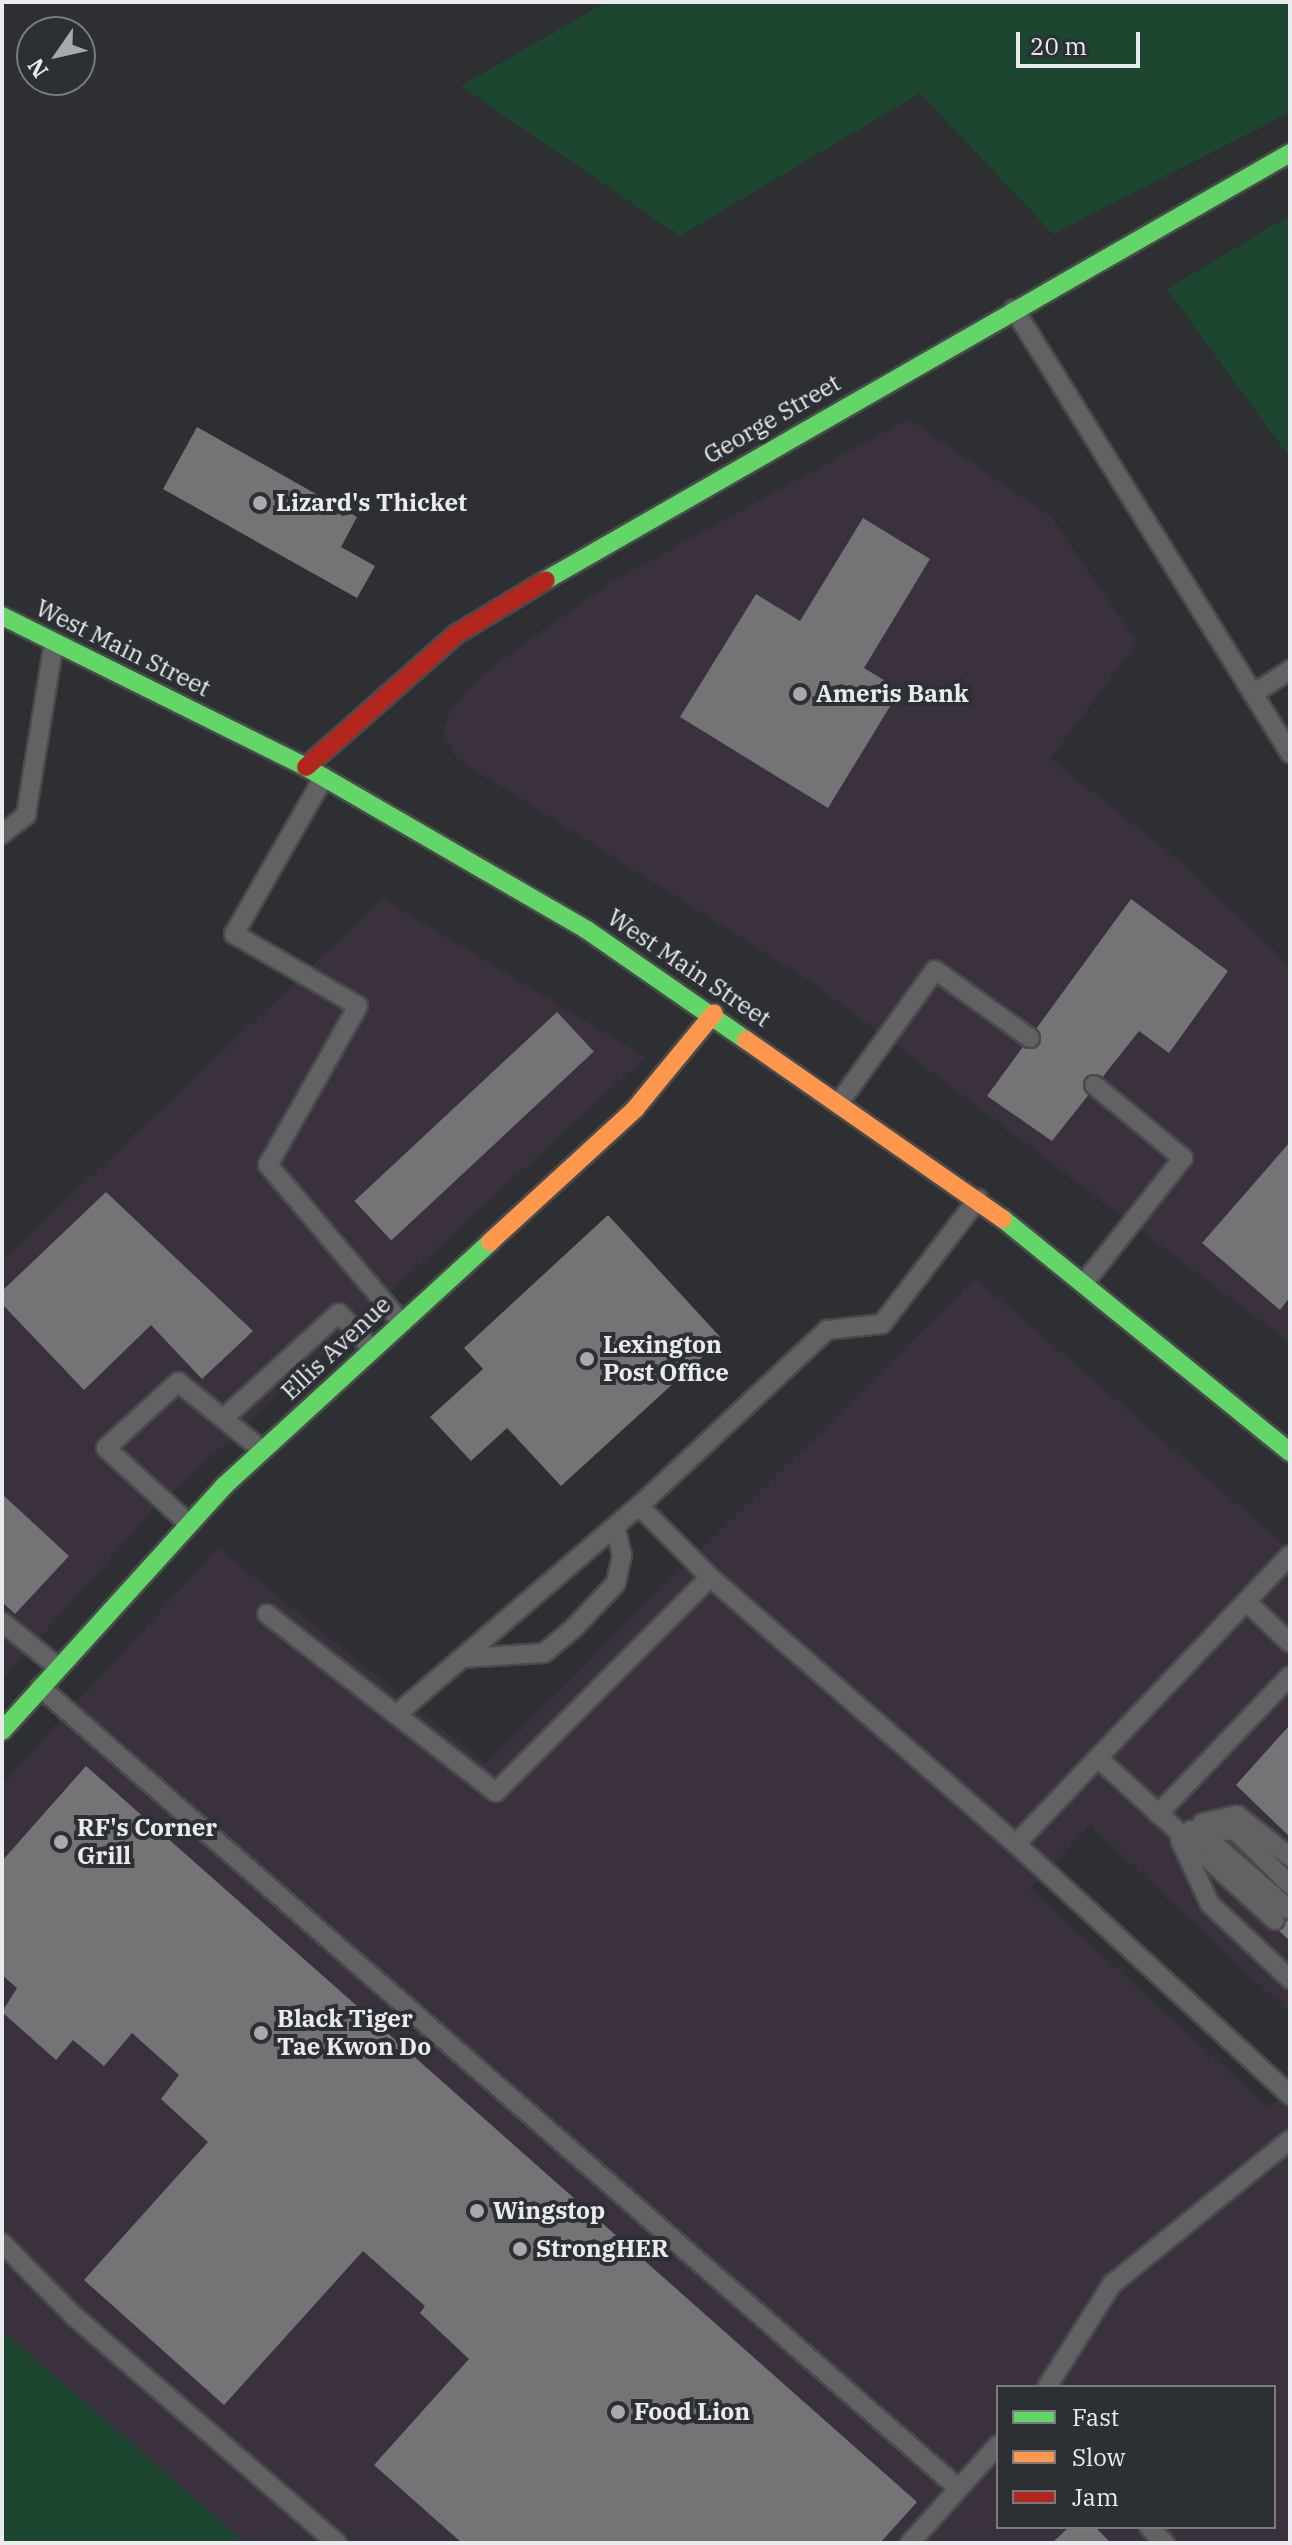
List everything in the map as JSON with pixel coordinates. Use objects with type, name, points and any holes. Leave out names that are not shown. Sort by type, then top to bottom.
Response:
[{"type":"street","name":"George Street","points":[[306,767],[455,635],[1014,309],[1290,153]]},
{"type":"street","name":"West Main Street","points":[[2,616],[324,776],[481,864],[714,1013],[978,1199],[1085,1282],[1290,1452]]},
{"type":"street","name":"Ellis Avenue","points":[[2,1731],[188,1523],[371,1348],[635,1109],[714,1013]]},
{"type":"lane","points":[[1014,309],[1290,753]]},
{"type":"lane","points":[[2,834],[26,815],[54,642]]},
{"type":"lane","points":[[1253,694],[1290,670]]},
{"type":"lane","points":[[324,776],[234,934],[358,1006],[268,1165],[402,1323]]},
{"type":"lane","points":[[841,1100],[935,970],[1030,1038]]},
{"type":"lane","points":[[1085,1282],[1183,1158],[1094,1085]]},
{"type":"lane","points":[[398,1713],[639,1506],[827,1330],[882,1324],[978,1199]]},
{"type":"lane","points":[[225,1417],[339,1313],[371,1348]]},
{"type":"lane","points":[[188,1523],[106,1448],[178,1382],[225,1417],[262,1451]]},
{"type":"lane","points":[[639,1506],[710,1577],[1016,1844],[1290,2095]]},
{"type":"lane","points":[[463,1658],[544,1653],[575,1627],[616,1583],[622,1555],[615,1527]]},
{"type":"lane","points":[[1016,1844],[1290,1555]]},
{"type":"lane","points":[[267,1614],[496,1792],[710,1577]]},
{"type":"lane","points":[[1247,1602],[1290,1643]]},
{"type":"lane","points":[[2,1622],[58,1667]]},
{"type":"lane","points":[[1158,1814],[1290,1676]]},
{"type":"lane","points":[[40,1687],[956,2486]]},
{"type":"lane","points":[[1098,1758],[1176,1830],[1282,1915]]},
{"type":"lane","points":[[1176,1830],[1237,1815],[1290,1857]]},
{"type":"lane","points":[[1176,1830],[1236,1831],[1290,1885]]},
{"type":"lane","points":[[1176,1830],[1210,1904],[1290,1979]]},
{"type":"lane","points":[[1048,2385],[1112,2284],[1290,2140]]},
{"type":"lane","points":[[2,2243],[74,2316],[337,2543]]},
{"type":"lane","points":[[910,2543],[956,2486],[996,2447]]},
{"type":"shaded area","points":[[908,419],[1050,516],[1137,642],[1050,759],[1182,863],[1290,967],[1290,1342],[810,981],[458,759],[443,734],[450,710],[484,673],[610,583]]},
{"type":"shaded area","points":[[383,899],[645,1057],[152,1511],[2,1680],[2,1261]]},
{"type":"shaded area","points":[[975,1278],[1290,1550],[1290,2013],[1090,1825],[1030,1889],[1269,2108],[1290,2087],[1290,2543],[246,2543],[2,2330],[2,1785],[218,1548],[486,1764]]},
{"type":"green space","points":[[606,2],[1290,2],[1290,112],[1053,234],[920,93],[680,236],[461,86]]},
{"type":"green space","points":[[1290,215],[1290,458],[1167,289]]},
{"type":"green space","points":[[2,2330],[246,2543],[2,2543]]},
{"type":"building","name":"Lizard's Thicket","points":[[197,427],[357,517],[341,547],[375,566],[357,598],[163,489]]},
{"type":"building","points":[[863,518],[930,559],[864,668],[900,690],[828,808],[680,717],[756,594],[800,621]]},
{"type":"building","points":[[1131,899],[1228,971],[1169,1053],[1139,1031],[1052,1141],[987,1096]]},
{"type":"building","points":[[557,1012],[594,1051],[391,1240],[354,1201]]},
{"type":"building","points":[[1290,1142],[1290,1297],[1280,1310],[1202,1243]]},
{"type":"building","points":[[106,1192],[253,1331],[202,1379],[151,1325],[84,1390],[2,1304],[2,1291]]},
{"type":"building","name":"Lexington Post Office","points":[[608,1215],[722,1339],[561,1486],[507,1428],[471,1461],[430,1417],[483,1369],[464,1348]]},
{"type":"building","points":[[2,1494],[69,1556],[15,1614],[2,1602]]},
{"type":"building","points":[[1288,1727],[1290,1729],[1290,1837],[1236,1785]]},
{"type":"building","points":[[86,1766],[917,2502],[880,2543],[462,2543],[374,2465],[469,2359],[420,2313],[425,2306],[363,2251],[224,2405],[84,2280],[208,2142],[161,2099],[179,2075],[132,2033],[104,2066],[73,2040],[56,2060],[2,2012],[17,1988],[2,1975],[2,1861]]},
{"type":"building","points":[[1290,1882],[1290,1941],[1273,1925]]},
{"type":"building","points":[[1067,2529],[1097,2529],[1111,2543],[1052,2543]]},
{"type":"traffic: fast","points":[[546,580],[1290,153]]},
{"type":"traffic: fast","points":[[2,616],[306,767],[587,930],[746,1040]]},
{"type":"traffic: fast","points":[[1003,1219],[1290,1452]]},
{"type":"traffic: fast","points":[[2,1731],[224,1486],[490,1242]]},
{"type":"traffic: slow","points":[[490,1242],[635,1109],[714,1013]]},
{"type":"traffic: slow","points":[[746,1040],[1003,1219]]},
{"type":"traffic: jam","points":[[306,767],[455,635],[546,580]]},
{"type":"place","name":"Lizard's Thicket","points":[[260,503]]},
{"type":"place","name":"Ameris Bank","points":[[800,694]]},
{"type":"place","name":"Lexington Post Office","points":[[587,1359]]},
{"type":"place","name":"RF's Corner Grill","points":[[61,1842]]},
{"type":"place","name":"Black Tiger Tae Kwon Do","points":[[261,2033]]},
{"type":"place","name":"Wingstop","points":[[477,2211]]},
{"type":"place","name":"StrongHER","points":[[520,2249]]},
{"type":"place","name":"Food Lion","points":[[618,2412]]}]
